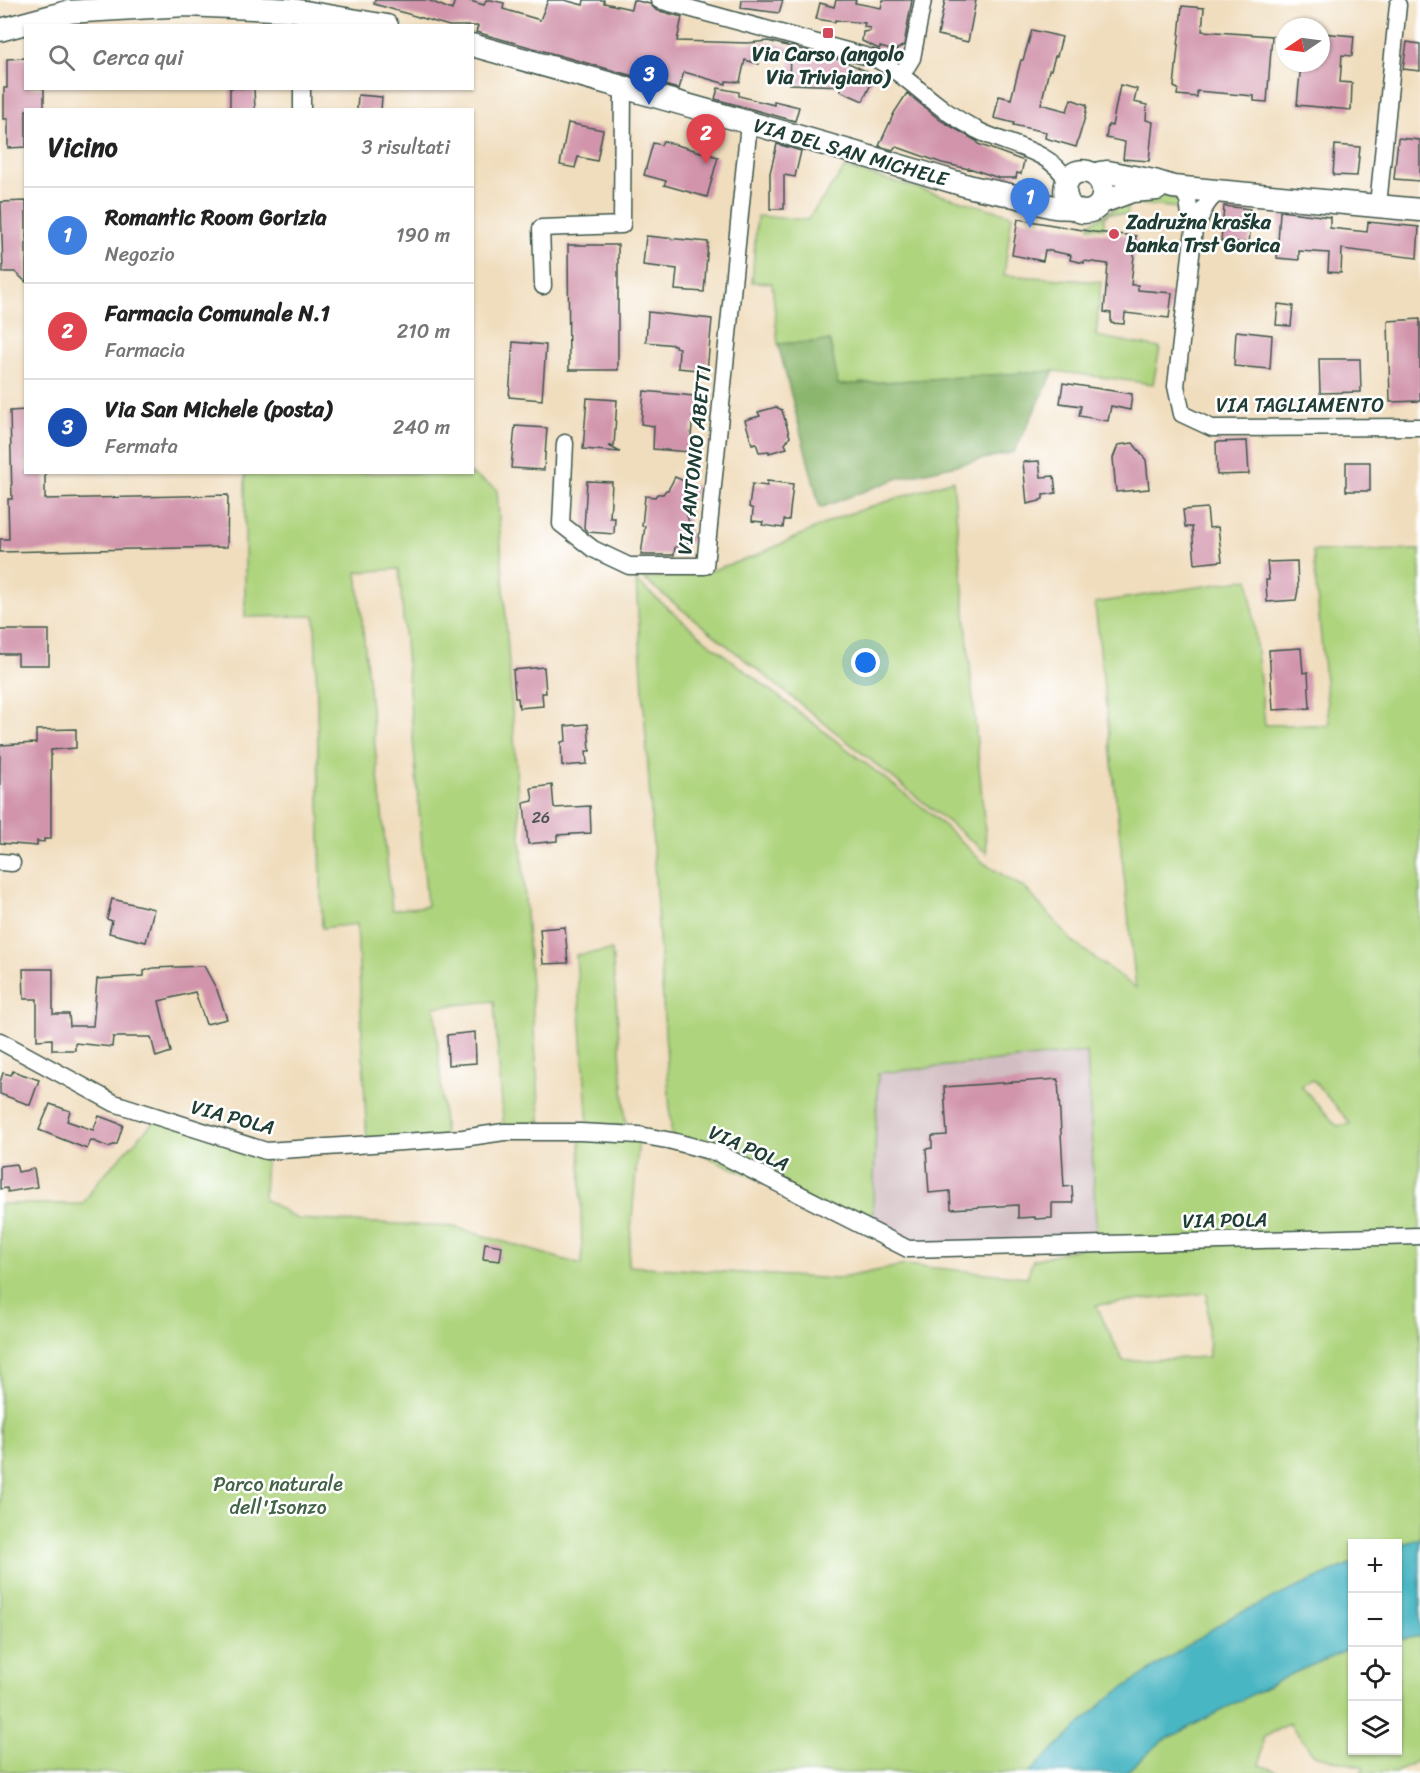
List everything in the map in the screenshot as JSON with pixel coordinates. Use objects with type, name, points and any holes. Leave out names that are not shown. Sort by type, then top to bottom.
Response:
[{"type":"main road","points":[[0,30],[67,12],[186,5],[366,24]]},
{"type":"main road","name":"VIA DEL SAN MICHELE","points":[[474,46],[975,188],[1056,207],[1092,211],[1102,202],[1132,191],[1178,187]]},
{"type":"main road","name":"VIA DEL SAN MICHELE","points":[[1010,195],[1100,172],[1108,172],[1178,187],[1420,210]]},
{"type":"main road","points":[[1072,208],[1064,195],[1078,179],[1101,181],[1104,188],[1102,202]]},
{"type":"street","points":[[659,0],[876,59],[902,74],[942,108],[979,131],[1038,154],[1055,156],[1078,164],[1078,179]]},
{"type":"street","points":[[902,74],[912,58],[923,0]]},
{"type":"street","points":[[1378,205],[1398,4]]},
{"type":"street","points":[[543,286],[541,228],[622,225],[623,88]]},
{"type":"street","points":[[302,90],[302,108]]},
{"type":"street","name":"VIA ANTONIO ABETTI","points":[[565,442],[561,524],[593,549],[629,566],[705,566],[749,123]]},
{"type":"street","points":[[1178,187],[1188,201],[1194,229],[1199,224],[1201,214],[1209,200],[1219,191]]},
{"type":"street","name":"VIA TAGLIAMENTO","points":[[1194,229],[1176,386],[1182,414],[1212,428],[1420,427]]},
{"type":"street","name":"VIA POLA","points":[[0,1041],[114,1103],[266,1151],[463,1138],[504,1132],[639,1135],[672,1141],[718,1153],[908,1249],[1420,1236]]},
{"type":"shaded area","points":[[1087,1051],[1097,1244],[908,1249],[872,1230],[878,1073]]},
{"type":"green space","points":[[845,168],[1012,215],[1004,275],[1101,282],[1096,336],[1160,348],[1153,384],[1054,371],[838,385],[830,341],[778,344],[772,283],[752,282],[757,216],[807,220]]},
{"type":"green space","points":[[1148,194],[1179,200],[1183,203],[1183,220],[1179,219],[1179,208],[1129,203],[1127,215],[1109,213],[1104,218],[1104,228],[1089,227],[1090,223],[1108,212]]},
{"type":"green space","points":[[830,341],[838,385],[1054,371],[1014,452],[899,478],[820,508],[778,344]]},
{"type":"green space","points":[[245,474],[471,474],[497,489],[541,1132],[504,1132],[494,1001],[435,1007],[445,1139],[367,1145],[357,924],[322,928],[315,616],[245,617]],"holes":[[[399,569],[427,906],[392,910],[357,572]]]},
{"type":"green space","points":[[953,480],[987,853],[644,579],[707,572],[755,556],[842,516]]},
{"type":"green space","name":"Parco naturale dell'Isonzo","points":[[1420,550],[1420,1539],[1402,1544],[1402,1539],[1348,1539],[1348,1565],[1229,1618],[1107,1699],[1029,1773],[23,1773],[0,1770],[0,1204],[83,1204],[98,1181],[158,1117],[266,1151],[264,1199],[297,1219],[454,1227],[582,1265],[580,1132],[639,1135],[628,1266],[836,1279],[905,1265],[1027,1277],[1033,1260],[1097,1244],[1087,1052],[878,1073],[872,1230],[672,1141],[636,581],[709,643],[930,813],[985,864],[1026,889],[1073,942],[1136,988],[1095,603],[1249,579],[1265,725],[1329,725],[1313,551]],"holes":[[[1313,1080],[1350,1123],[1337,1126],[1301,1086]],[[1207,1293],[1209,1357],[1123,1361],[1096,1305]]]},
{"type":"green space","points":[[612,950],[626,1126],[588,1125],[576,955]]},
{"type":"green space","points":[[1420,1636],[1420,1759],[1395,1773],[1361,1773],[1364,1767],[1314,1755],[1289,1723],[1263,1738],[1260,1765],[1282,1773],[1125,1773],[1161,1742],[1289,1675],[1348,1650],[1348,1755],[1402,1755],[1402,1639]]},
{"type":"water","points":[[1420,1539],[1420,1636],[1402,1639],[1402,1593],[1402,1544]]},
{"type":"water","points":[[1348,1565],[1348,1650],[1289,1675],[1161,1742],[1125,1773],[1029,1773],[1107,1699],[1229,1618]]},
{"type":"building","points":[[375,0],[428,0],[452,10],[455,0],[467,0],[484,5],[486,0],[491,0],[504,3],[503,9],[540,20],[548,0],[564,0],[583,5],[584,0],[604,0],[604,3],[631,9],[633,0],[650,4],[656,10],[682,17],[677,41],[748,43],[768,41],[844,61],[875,75],[863,101],[840,91],[843,86],[789,84],[790,53],[760,55],[759,64],[745,60],[740,82],[726,81],[726,84],[684,72],[679,89],[660,84],[663,74],[636,67],[633,76],[476,32],[478,26],[474,24],[442,24],[374,4]]},
{"type":"building","points":[[742,0],[783,0],[779,13],[741,8]]},
{"type":"building","points":[[836,0],[856,0],[855,3],[881,8],[883,0],[912,0],[904,45],[894,51],[880,47],[879,49],[862,41],[863,32],[870,31],[870,28],[864,27],[865,23],[816,19],[820,3],[834,7]]},
{"type":"building","points":[[945,0],[976,0],[968,42],[938,35]]},
{"type":"building","points":[[1182,6],[1204,8],[1202,31],[1272,36],[1267,102],[1254,101],[1254,96],[1197,91],[1197,97],[1177,95],[1178,89],[1174,87]]},
{"type":"building","points":[[1032,30],[1062,37],[1057,56],[1049,70],[1041,104],[1067,111],[1071,99],[1087,105],[1076,147],[1045,138],[1046,132],[1013,125],[1014,123],[994,118],[999,96],[1011,99]]},
{"type":"building","points":[[1330,34],[1354,36],[1352,56],[1342,55],[1340,82],[1352,83],[1351,110],[1297,105],[1300,72],[1330,72]]},
{"type":"building","points":[[1407,42],[1420,44],[1420,71],[1403,69]]},
{"type":"building","points":[[24,58],[24,90],[44,90],[44,108],[24,108],[24,147],[8,148],[8,119],[4,119],[7,59]]},
{"type":"building","points":[[1120,85],[1137,89],[1134,102],[1147,105],[1146,120],[1153,122],[1149,161],[1123,159],[1125,142],[1106,138],[1108,125],[1112,126]]},
{"type":"building","points":[[718,88],[739,92],[739,96],[774,105],[774,101],[799,107],[795,121],[715,99]]},
{"type":"building","points":[[230,90],[254,90],[255,108],[230,108]]},
{"type":"building","points":[[907,93],[940,120],[978,144],[1024,161],[1021,174],[1017,173],[1016,178],[999,178],[969,168],[942,163],[897,147],[893,150],[879,146],[894,113]]},
{"type":"building","points":[[358,95],[382,97],[381,108],[357,108]]},
{"type":"building","points":[[568,123],[603,130],[597,161],[578,157],[575,168],[560,165]]},
{"type":"building","points":[[1398,138],[1420,140],[1420,181],[1394,179]]},
{"type":"building","points":[[663,141],[718,157],[707,197],[664,185],[666,181],[644,175],[653,143],[661,145]]},
{"type":"building","points":[[777,144],[801,151],[795,177],[784,175],[784,209],[770,209],[770,173]]},
{"type":"building","points":[[1335,145],[1360,147],[1357,176],[1333,175]]},
{"type":"building","points":[[24,201],[24,280],[15,272],[3,272],[1,202]]},
{"type":"building","points":[[1224,206],[1250,209],[1250,216],[1252,216],[1249,243],[1221,241]]},
{"type":"building","points":[[1280,211],[1330,217],[1330,228],[1367,232],[1368,222],[1419,227],[1417,258],[1342,249],[1341,273],[1328,272],[1329,253],[1299,251],[1299,260],[1277,258]]},
{"type":"building","points":[[1018,219],[1094,232],[1136,236],[1131,285],[1138,285],[1138,290],[1172,293],[1169,318],[1125,313],[1124,324],[1111,323],[1111,313],[1104,312],[1108,264],[1070,260],[1071,255],[1045,250],[1043,261],[1012,255]]},
{"type":"building","points":[[646,236],[708,242],[704,292],[675,290],[677,269],[643,265]]},
{"type":"building","points":[[568,245],[618,245],[618,370],[569,370]]},
{"type":"building","points":[[1278,304],[1293,306],[1291,326],[1276,325]]},
{"type":"building","points":[[648,312],[712,319],[707,371],[678,368],[679,348],[675,345],[646,342]]},
{"type":"building","points":[[1420,319],[1420,401],[1390,402],[1388,321]]},
{"type":"building","points":[[1236,331],[1272,335],[1270,369],[1234,366]]},
{"type":"building","points":[[513,342],[546,345],[542,400],[509,397]]},
{"type":"building","points":[[1319,359],[1360,359],[1361,392],[1320,393]]},
{"type":"building","points":[[1063,383],[1132,394],[1130,410],[1111,406],[1108,421],[1079,416],[1081,406],[1060,403]]},
{"type":"building","points":[[644,391],[704,397],[703,426],[692,424],[690,452],[653,449],[654,426],[641,424]]},
{"type":"building","points":[[587,398],[617,400],[614,446],[609,446],[620,452],[583,449]]},
{"type":"building","points":[[776,407],[782,410],[790,437],[785,444],[787,448],[769,453],[769,451],[759,452],[756,443],[752,444],[745,420],[760,416],[758,412]]},
{"type":"building","points":[[24,410],[24,474],[45,474],[45,499],[228,495],[227,547],[0,552],[0,539],[9,539],[8,499],[12,499],[10,411]]},
{"type":"building","points":[[515,426],[547,428],[544,470],[511,468]]},
{"type":"building","points":[[1247,441],[1249,474],[1217,475],[1216,442]]},
{"type":"building","points":[[1133,443],[1146,460],[1149,489],[1116,492],[1113,458],[1118,445]]},
{"type":"building","points":[[1039,461],[1041,477],[1054,476],[1056,493],[1043,495],[1040,501],[1027,504],[1023,462]]},
{"type":"building","points":[[1346,462],[1370,462],[1370,491],[1346,491]]},
{"type":"building","points":[[675,477],[698,487],[688,506],[691,507],[687,515],[693,542],[675,547],[674,555],[641,555],[645,526],[642,526],[645,496],[655,497],[657,494],[663,494]]},
{"type":"building","points":[[587,481],[612,482],[610,518],[615,518],[614,534],[588,532],[584,528]]},
{"type":"building","points":[[767,481],[793,484],[789,520],[784,520],[783,528],[752,521],[753,509],[749,507],[752,484],[767,486]]},
{"type":"building","points":[[1207,508],[1209,528],[1218,527],[1222,561],[1195,564],[1192,527],[1185,527],[1183,510]]},
{"type":"building","points":[[1297,561],[1296,600],[1267,602],[1266,580],[1269,580],[1267,562]]},
{"type":"building","points":[[0,630],[49,630],[49,665],[18,665],[18,654],[0,654]]},
{"type":"building","points":[[1301,648],[1303,673],[1308,672],[1310,708],[1273,710],[1269,650]]},
{"type":"building","points":[[544,667],[546,693],[542,693],[543,706],[519,708],[518,698],[515,698],[513,670]]},
{"type":"building","points":[[588,724],[590,751],[586,751],[587,764],[562,766],[561,742],[566,741],[565,726]]},
{"type":"building","points":[[76,729],[76,748],[51,750],[51,839],[44,839],[44,842],[37,841],[37,846],[0,843],[0,745],[36,743],[36,730]]},
{"type":"building","points":[[552,785],[554,808],[590,806],[591,833],[557,835],[557,841],[528,844],[524,803],[533,801],[531,788]]},
{"type":"building","points":[[112,899],[154,909],[146,942],[109,933],[112,921],[107,919]]},
{"type":"building","points":[[565,927],[568,963],[543,964],[540,929]]},
{"type":"building","points":[[204,966],[217,990],[227,1019],[206,1024],[195,992],[159,1001],[171,1052],[156,1057],[151,1037],[113,1037],[112,1047],[75,1043],[75,1050],[52,1050],[52,1039],[37,1040],[37,999],[24,999],[23,969],[53,969],[53,1014],[69,1014],[70,1026],[93,1026],[97,979],[144,976],[144,971],[153,968]]},
{"type":"building","points":[[475,1032],[476,1063],[448,1065],[447,1035]]},
{"type":"building","points":[[13,1071],[39,1080],[30,1105],[0,1094],[3,1073],[11,1075]]},
{"type":"building","points":[[1058,1079],[1064,1187],[1072,1186],[1073,1203],[1052,1203],[1052,1218],[1018,1218],[1018,1205],[951,1209],[950,1191],[929,1193],[926,1149],[932,1148],[932,1136],[947,1135],[944,1087]]},
{"type":"building","points":[[50,1104],[70,1111],[67,1121],[93,1130],[99,1116],[123,1125],[117,1144],[108,1147],[91,1140],[87,1149],[39,1130]]},
{"type":"building","points":[[16,1164],[18,1172],[34,1169],[37,1187],[8,1192],[7,1188],[0,1189],[0,1166]]},
{"type":"building","points":[[485,1243],[502,1246],[500,1261],[483,1259]]},
{"type":"place","name":"Via Carso (angolo Via Trivigiano)","points":[[828,33]]},
{"type":"place","name":"Via San Michele (posta)","points":[[649,105]]},
{"type":"place","name":"Farmacia Comunale N.1","points":[[706,164]]},
{"type":"place","name":"Romantic Room Gorizia","points":[[1030,228]]},
{"type":"place","name":"Zadružna kraška banka Trst Gorica","points":[[1114,234]]}]
